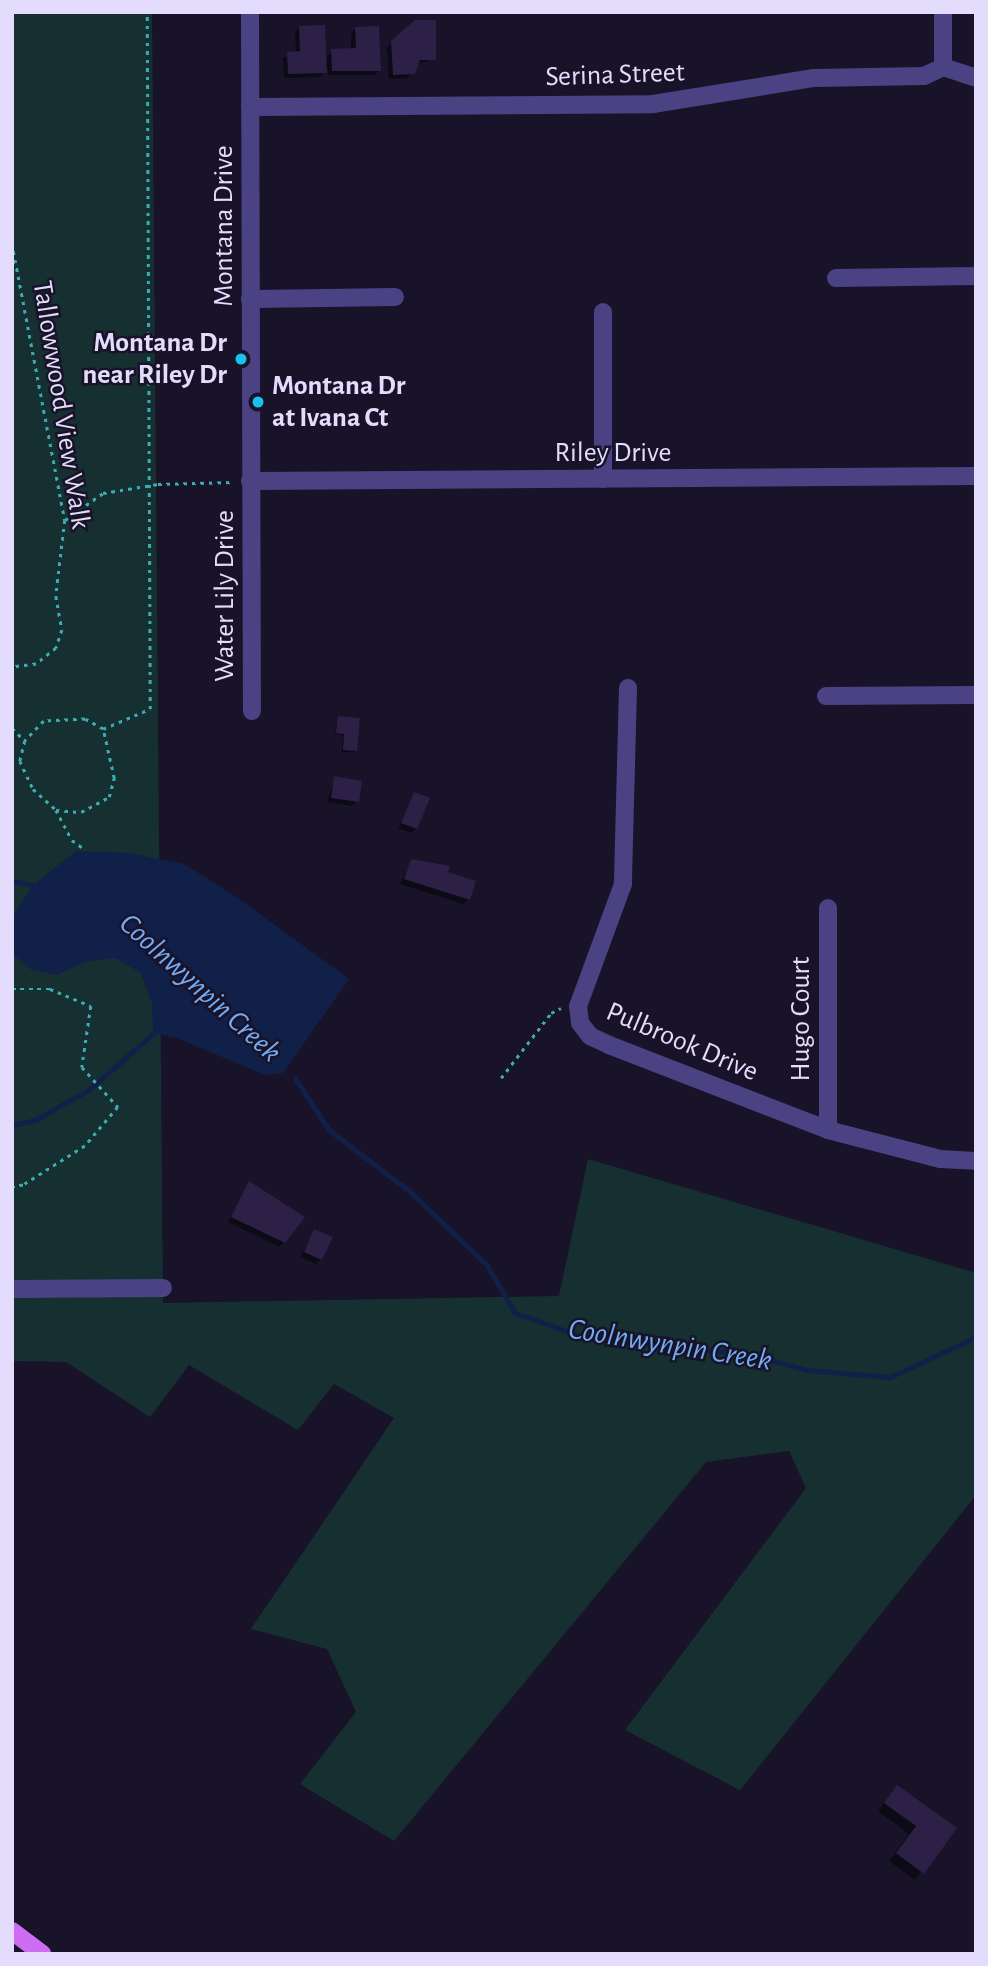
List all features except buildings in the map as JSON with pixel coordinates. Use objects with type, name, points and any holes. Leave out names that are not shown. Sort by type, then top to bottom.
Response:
[{"type":"main road","points":[[12,1931],[42,1954]]},
{"type":"street","name":"Montana Drive","points":[[244,482],[250,299],[250,12]]},
{"type":"street","points":[[943,12],[943,67],[976,78]]},
{"type":"street","name":"Serina Street","points":[[250,107],[653,104],[814,78],[924,76],[943,67]]},
{"type":"street","points":[[836,278],[976,276]]},
{"type":"street","points":[[250,299],[395,297]]},
{"type":"street","points":[[603,312],[603,479]]},
{"type":"street","name":"Riley Drive","points":[[244,482],[976,476]]},
{"type":"street","name":"Water Lily Drive","points":[[244,482],[252,710]]},
{"type":"street","name":"Pulbrook Drive","points":[[628,688],[623,884],[578,1006],[580,1023],[590,1036],[828,1130],[940,1159],[976,1161]]},
{"type":"street","points":[[826,695],[976,695]]},
{"type":"street","name":"Hugo Court","points":[[828,908],[828,1130]]},
{"type":"street","points":[[12,1289],[163,1288]]},
{"type":"path","points":[[103,729],[150,709],[147,12]]},
{"type":"path","name":"Tallowwood View Walk","points":[[12,243],[65,520],[56,596],[62,630],[56,648],[36,664],[12,667]]},
{"type":"path","points":[[65,520],[103,492],[149,485],[244,482]]},
{"type":"path","points":[[56,810],[81,812],[109,797],[114,778],[103,729],[85,719],[44,721],[25,741],[20,761],[33,789],[56,810],[72,840],[83,848]]},
{"type":"path","points":[[12,727],[25,741]]},
{"type":"path","points":[[12,989],[50,989],[91,1006],[83,1043],[82,1067],[86,1075],[110,1094],[118,1107],[85,1146],[23,1185],[12,1187]]},
{"type":"path","points":[[501,1078],[551,1013],[578,1006]]},
{"type":"green space","points":[[12,12],[152,12],[163,1303],[559,1296],[588,1159],[976,1273],[976,1495],[740,1790],[625,1730],[806,1488],[789,1451],[706,1462],[394,1841],[300,1784],[356,1712],[327,1649],[251,1629],[394,1418],[334,1384],[298,1430],[189,1365],[150,1417],[66,1362],[12,1361]]},
{"type":"water","points":[[76,851],[129,853],[184,864],[235,896],[349,979],[283,1073],[265,1075],[177,1038],[153,1033],[152,1003],[141,973],[115,958],[85,962],[56,975],[30,969],[12,953],[12,917],[33,885]]},
{"type":"waterway","name":"Coolnwynpin Creek","points":[[12,881],[37,886]]},
{"type":"waterway","points":[[12,1125],[35,1120],[90,1089],[157,1030]]},
{"type":"waterway","name":"Coolnwynpin Creek","points":[[295,1078],[328,1129],[409,1191],[486,1264],[515,1313],[584,1337],[748,1354],[807,1370],[890,1377],[976,1337]]},
{"type":"place","name":"Montana Dr near Riley Dr","points":[[241,359]]},
{"type":"place","name":"Montana Dr at Ivana Ct","points":[[258,402]]}]
